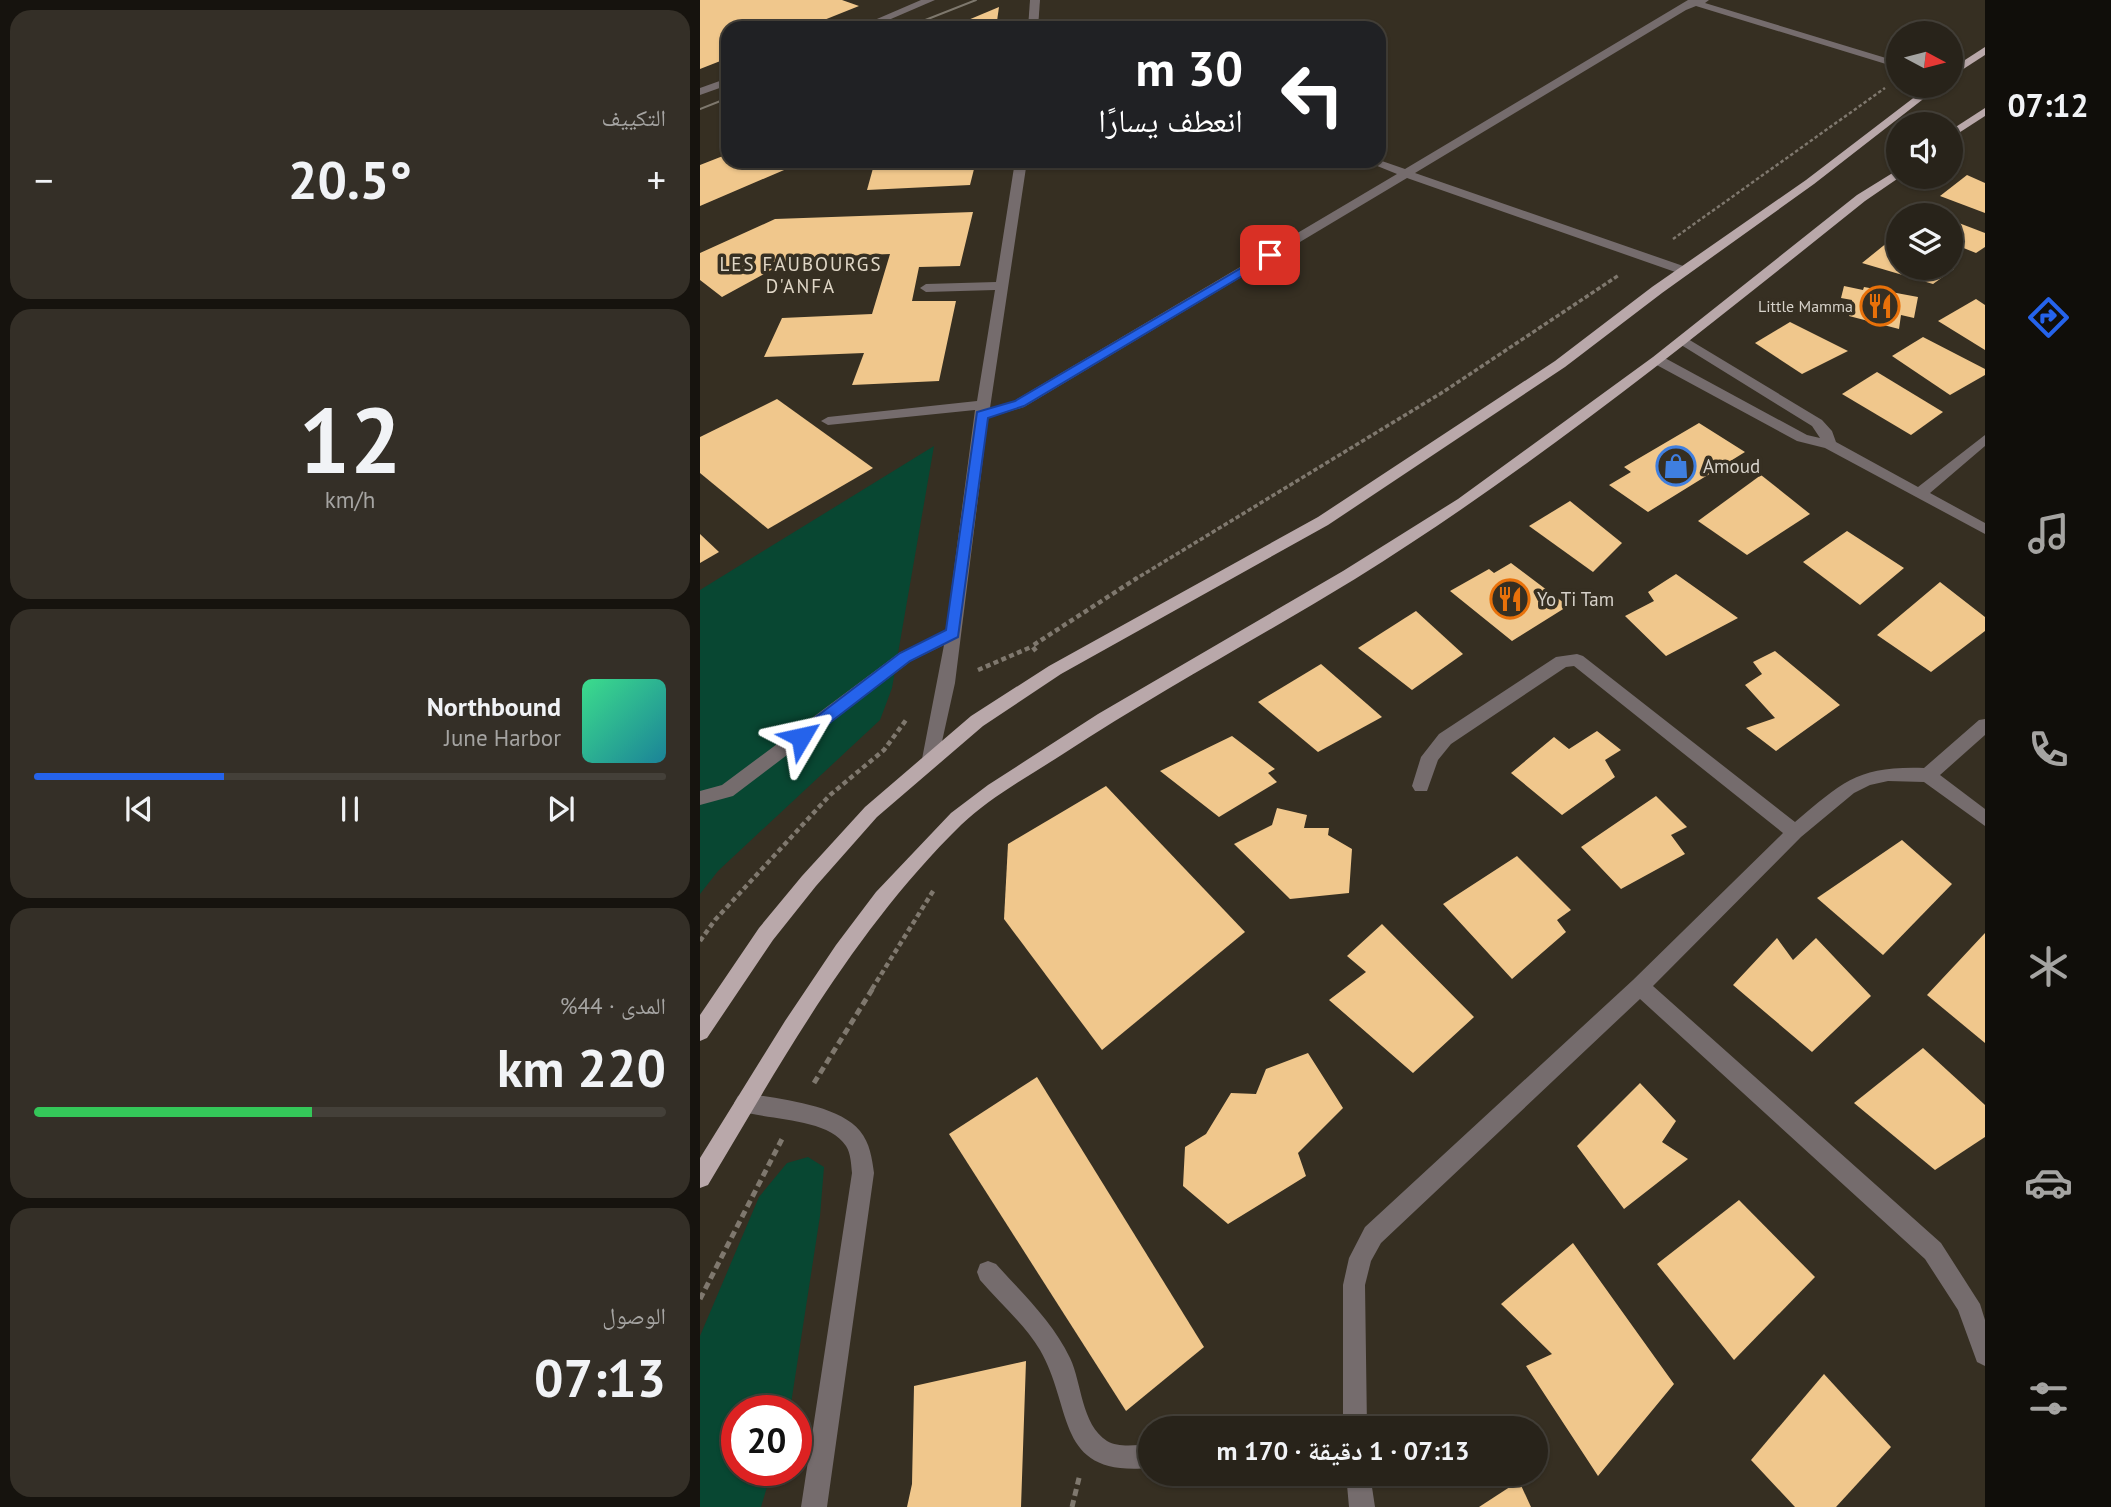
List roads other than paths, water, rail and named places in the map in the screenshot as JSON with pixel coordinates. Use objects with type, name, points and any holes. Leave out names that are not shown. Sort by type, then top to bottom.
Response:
[{"type":"main road","points":[[1964,65],[1985,50]]},
{"type":"main road","points":[[700,1032],[766,934],[809,881],[871,812],[977,721],[1055,670],[1323,521],[1560,364],[1810,183],[1920,98]]},
{"type":"main road","points":[[1963,127],[1985,111]]},
{"type":"main road","points":[[700,1178],[843,951],[883,898],[957,818],[994,790],[1104,719],[1349,575],[1463,502],[1658,360],[1886,181]]},
{"type":"street","points":[[900,0],[916,6]]},
{"type":"street","points":[[878,21],[930,0]]},
{"type":"street","points":[[1034,21],[1035,0]]},
{"type":"street","points":[[1685,0],[1701,2],[1886,61]]},
{"type":"street","points":[[828,421],[982,410],[1020,404],[1684,8],[1701,2]]},
{"type":"street","points":[[700,92],[721,84]]},
{"type":"street","points":[[1386,166],[1685,271]]},
{"type":"street","points":[[931,759],[947,683],[982,410],[1020,168]]},
{"type":"street","points":[[926,288],[1003,286]]},
{"type":"street","points":[[1683,340],[1817,423],[1825,431],[1830,445]]},
{"type":"street","points":[[1658,360],[1802,439],[1830,445],[1985,529]]},
{"type":"street","points":[[1920,493],[1985,439]]},
{"type":"street","points":[[700,798],[727,791],[905,657],[953,633]]},
{"type":"street","points":[[1421,786],[1430,757],[1446,739],[1562,661],[1577,660],[1796,832]]},
{"type":"street","points":[[1928,775],[1985,725]]},
{"type":"street","points":[[1355,1416],[1354,1285],[1360,1258],[1373,1235],[1640,986],[1796,832],[1848,788],[1866,779],[1888,774],[1928,775],[1985,819]]},
{"type":"street","points":[[1640,986],[1933,1251],[1968,1304],[1985,1354]]},
{"type":"street","points":[[745,1103],[835,1125],[851,1136],[859,1150],[863,1172],[814,1507]]},
{"type":"street","points":[[988,1272],[1046,1338],[1061,1365],[1078,1422],[1088,1439],[1102,1453],[1138,1458]]},
{"type":"street","points":[[1360,1486],[1362,1507]]},
{"type":"tram line","points":[[923,21],[976,0]]},
{"type":"tram line","points":[[700,109],[721,101]]},
{"type":"place","name":"Little Mamma","points":[[1880,306]]},
{"type":"place","name":"Amoud","points":[[1676,466]]},
{"type":"place","name":"Yo Ti Tam","points":[[1510,599]]},
{"type":"district","name":"LES FAUBOURGS D'ANFA","points":[[801,275]]}]
